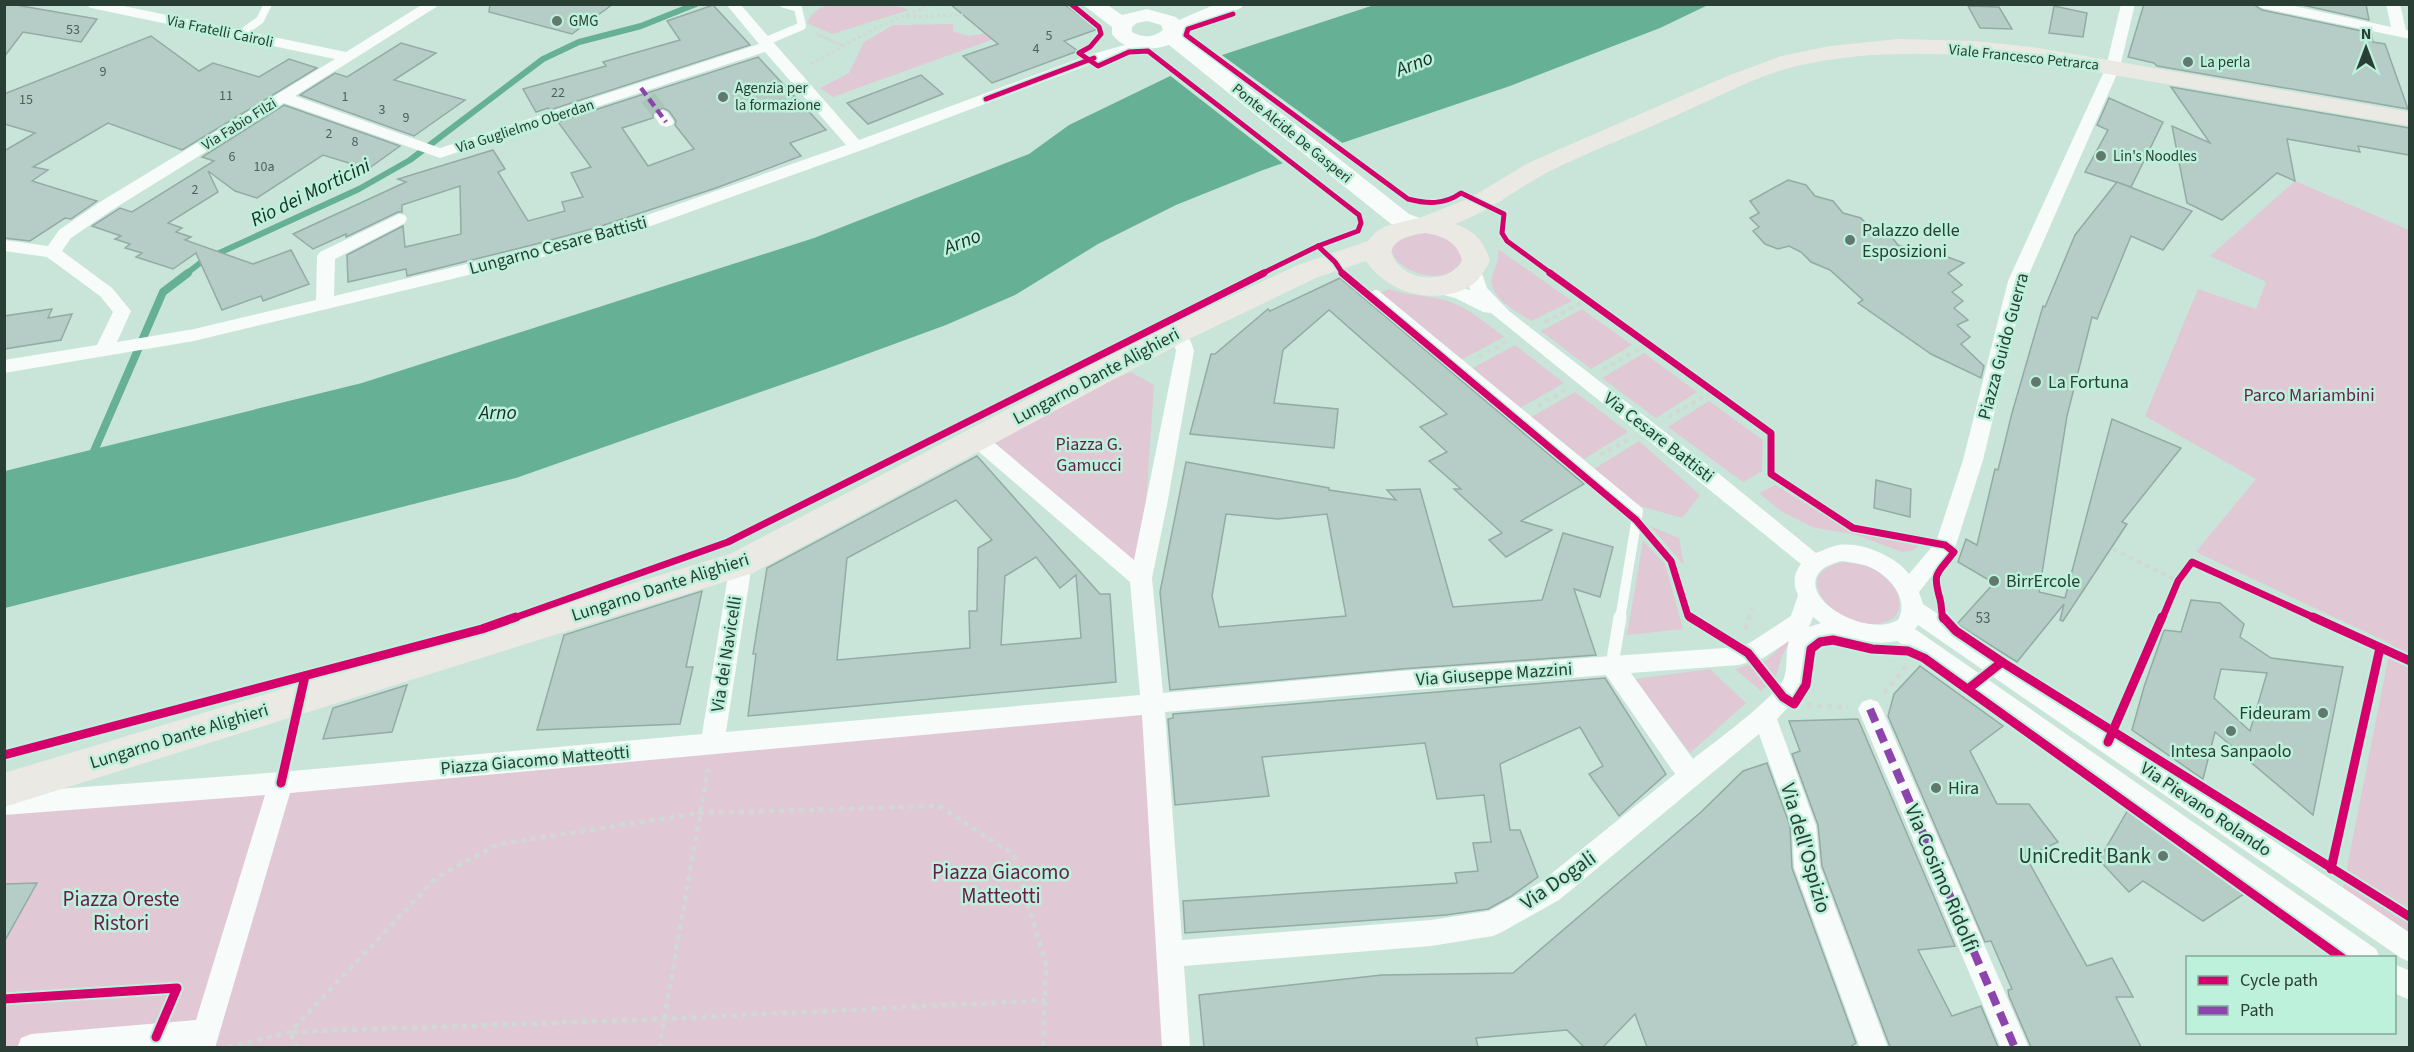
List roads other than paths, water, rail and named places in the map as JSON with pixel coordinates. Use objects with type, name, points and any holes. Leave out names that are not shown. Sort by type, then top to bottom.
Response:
[{"type":"main road","name":"Ponte Alcide De Gasperi","points":[[1092,4],[1126,20],[1131,40],[1165,37],[1376,208],[1400,219],[1421,225]]},
{"type":"main road","points":[[1126,20],[1165,37],[1225,8]]},
{"type":"main road","name":"Viale Francesco Petrarca","points":[[1421,225],[1454,215],[1548,163],[1733,81],[1789,61],[1830,53],[1898,46],[1974,48],[2113,67],[2409,119]]},
{"type":"main road","name":"Viale Francesco Petrarca","points":[[1472,257],[1492,208],[1516,182]]},
{"type":"main road","name":"Ponte Alcide De Gasperi","points":[[1376,208],[1382,229],[1384,252]]},
{"type":"main road","points":[[1421,225],[1452,231],[1472,257],[1457,282],[1431,286],[1407,281],[1384,252],[1404,227],[1421,225]]},
{"type":"main road","name":"Lungarno Dante Alighieri","points":[[4,790],[741,564],[1175,334],[1308,271],[1345,265],[1384,252]]},
{"type":"street","name":"Via Fratelli Cairoli","points":[[91,4],[348,57]]},
{"type":"street","name":"Via Fabio Filzi","points":[[52,252],[65,234],[106,206],[434,4]]},
{"type":"street","name":"Piazza Guido Guerra","points":[[1899,630],[1907,624],[1911,599],[1945,545],[1973,460],[2017,281],[2113,67],[2128,4]]},
{"type":"street","points":[[2262,4],[2404,33]]},
{"type":"street","points":[[2393,4],[2404,33]]},
{"type":"street","points":[[733,5],[856,147]]},
{"type":"street","name":"Lungarno Cesare Battisti","points":[[1094,58],[1106,50],[1126,20]]},
{"type":"street","name":"Lungarno Cesare Battisti","points":[[4,367],[111,347],[194,335],[562,247],[642,223],[856,147],[1094,58],[1165,37]]},
{"type":"street","name":"Via Guglielmo Oberdan","points":[[284,97],[440,153],[645,93],[766,44]]},
{"type":"street","points":[[325,303],[326,256],[399,219]]},
{"type":"street","points":[[4,245],[52,252],[106,292],[122,311],[111,347]]},
{"type":"street","name":"Via Cesare Battisti","points":[[1472,257],[1479,290],[1503,315],[1711,478],[1813,562]]},
{"type":"street","name":"Via Cesare Battisti","points":[[1431,286],[1461,293],[1503,315]]},
{"type":"street","points":[[1175,334],[1183,342],[1185,351],[1157,505],[1141,578],[1153,705],[1176,1047]]},
{"type":"street","points":[[977,439],[1141,578]]},
{"type":"street","points":[[1899,630],[1884,635],[1866,635],[1848,630],[1824,616],[1808,597],[1805,584],[1806,572],[1813,562],[1825,556],[1840,553],[1856,554],[1874,559],[1888,567],[1900,578],[1911,599]]},
{"type":"street","name":"Via dei Navicelli","points":[[712,745],[741,564]]},
{"type":"street","name":"Via Giuseppe Mazzini","points":[[1153,705],[1401,681],[1739,656],[1755,651],[1801,621],[1808,597]]},
{"type":"street","name":"Via Pievano Rolando","points":[[1911,599],[1995,668],[2409,949]]},
{"type":"street","name":"Via Dogali","points":[[1171,954],[1431,933],[1493,923],[1551,891],[1764,716],[1795,681],[1799,643],[1808,636],[1823,631],[1848,630]]},
{"type":"street","name":"Via Pievano Rolando","points":[[1899,630],[2366,956]]},
{"type":"street","points":[[1612,665],[1690,776]]},
{"type":"street","name":"Piazza Giacomo Matteotti","points":[[4,804],[281,783],[1153,705]]},
{"type":"street","name":"Via Cosimo Ridolfi","points":[[1870,709],[2015,1047]]},
{"type":"street","name":"Via dell'Ospizio","points":[[1764,716],[1804,826],[1808,867],[1875,1047]]},
{"type":"street","points":[[31,1047],[212,1043],[281,783]]},
{"type":"street","points":[[2396,978],[2409,987]]},
{"type":"lane","points":[[239,35],[260,20],[268,4]]},
{"type":"lane","points":[[766,44],[802,26],[798,8],[784,4]]},
{"type":"lane","points":[[1376,295],[1638,511],[1612,665]]},
{"type":"water","name":"Arno","points":[[1374,5],[1708,5],[1660,28],[1510,86],[1263,170],[1176,205],[1098,244],[1015,295],[946,325],[826,369],[516,478],[5,608],[5,471],[362,383],[814,238],[1029,154],[1069,125],[1195,64]]},
{"type":"waterway","name":"Rio dei Morticini","points":[[186,274],[204,260],[359,189],[410,160],[543,59],[579,42],[641,26],[696,4]]},
{"type":"waterway","name":"Rio dei Morticini","points":[[91,458],[163,292],[188,273]]},
{"type":"tunnel","points":[[648,98],[662,115]]},
{"type":"place","name":"GMG","points":[[557,21]]},
{"type":"place","name":"La perla","points":[[2188,62]]},
{"type":"place","name":"Agenzia per la formazione","points":[[723,97]]},
{"type":"place","name":"Lin's Noodles","points":[[2101,156]]},
{"type":"place","name":"Palazzo delle Esposizioni","points":[[1850,240]]},
{"type":"place","name":"La Fortuna","points":[[2036,382]]},
{"type":"place","name":"BirrErcole","points":[[1994,581]]},
{"type":"place","name":"Fideuram","points":[[2323,713]]},
{"type":"place","name":"Intesa Sanpaolo","points":[[2231,731]]},
{"type":"place","name":"Hira","points":[[1936,788]]},
{"type":"place","name":"UniCredit Bank","points":[[2163,856]]},
{"type":"park label","name":"Parco Mariambini","points":[[2309,395]]},
{"type":"park label","name":"Piazza G. Gamucci","points":[[1089,454]]},
{"type":"park label","name":"Piazza Oreste Ristori","points":[[121,911]]}]
